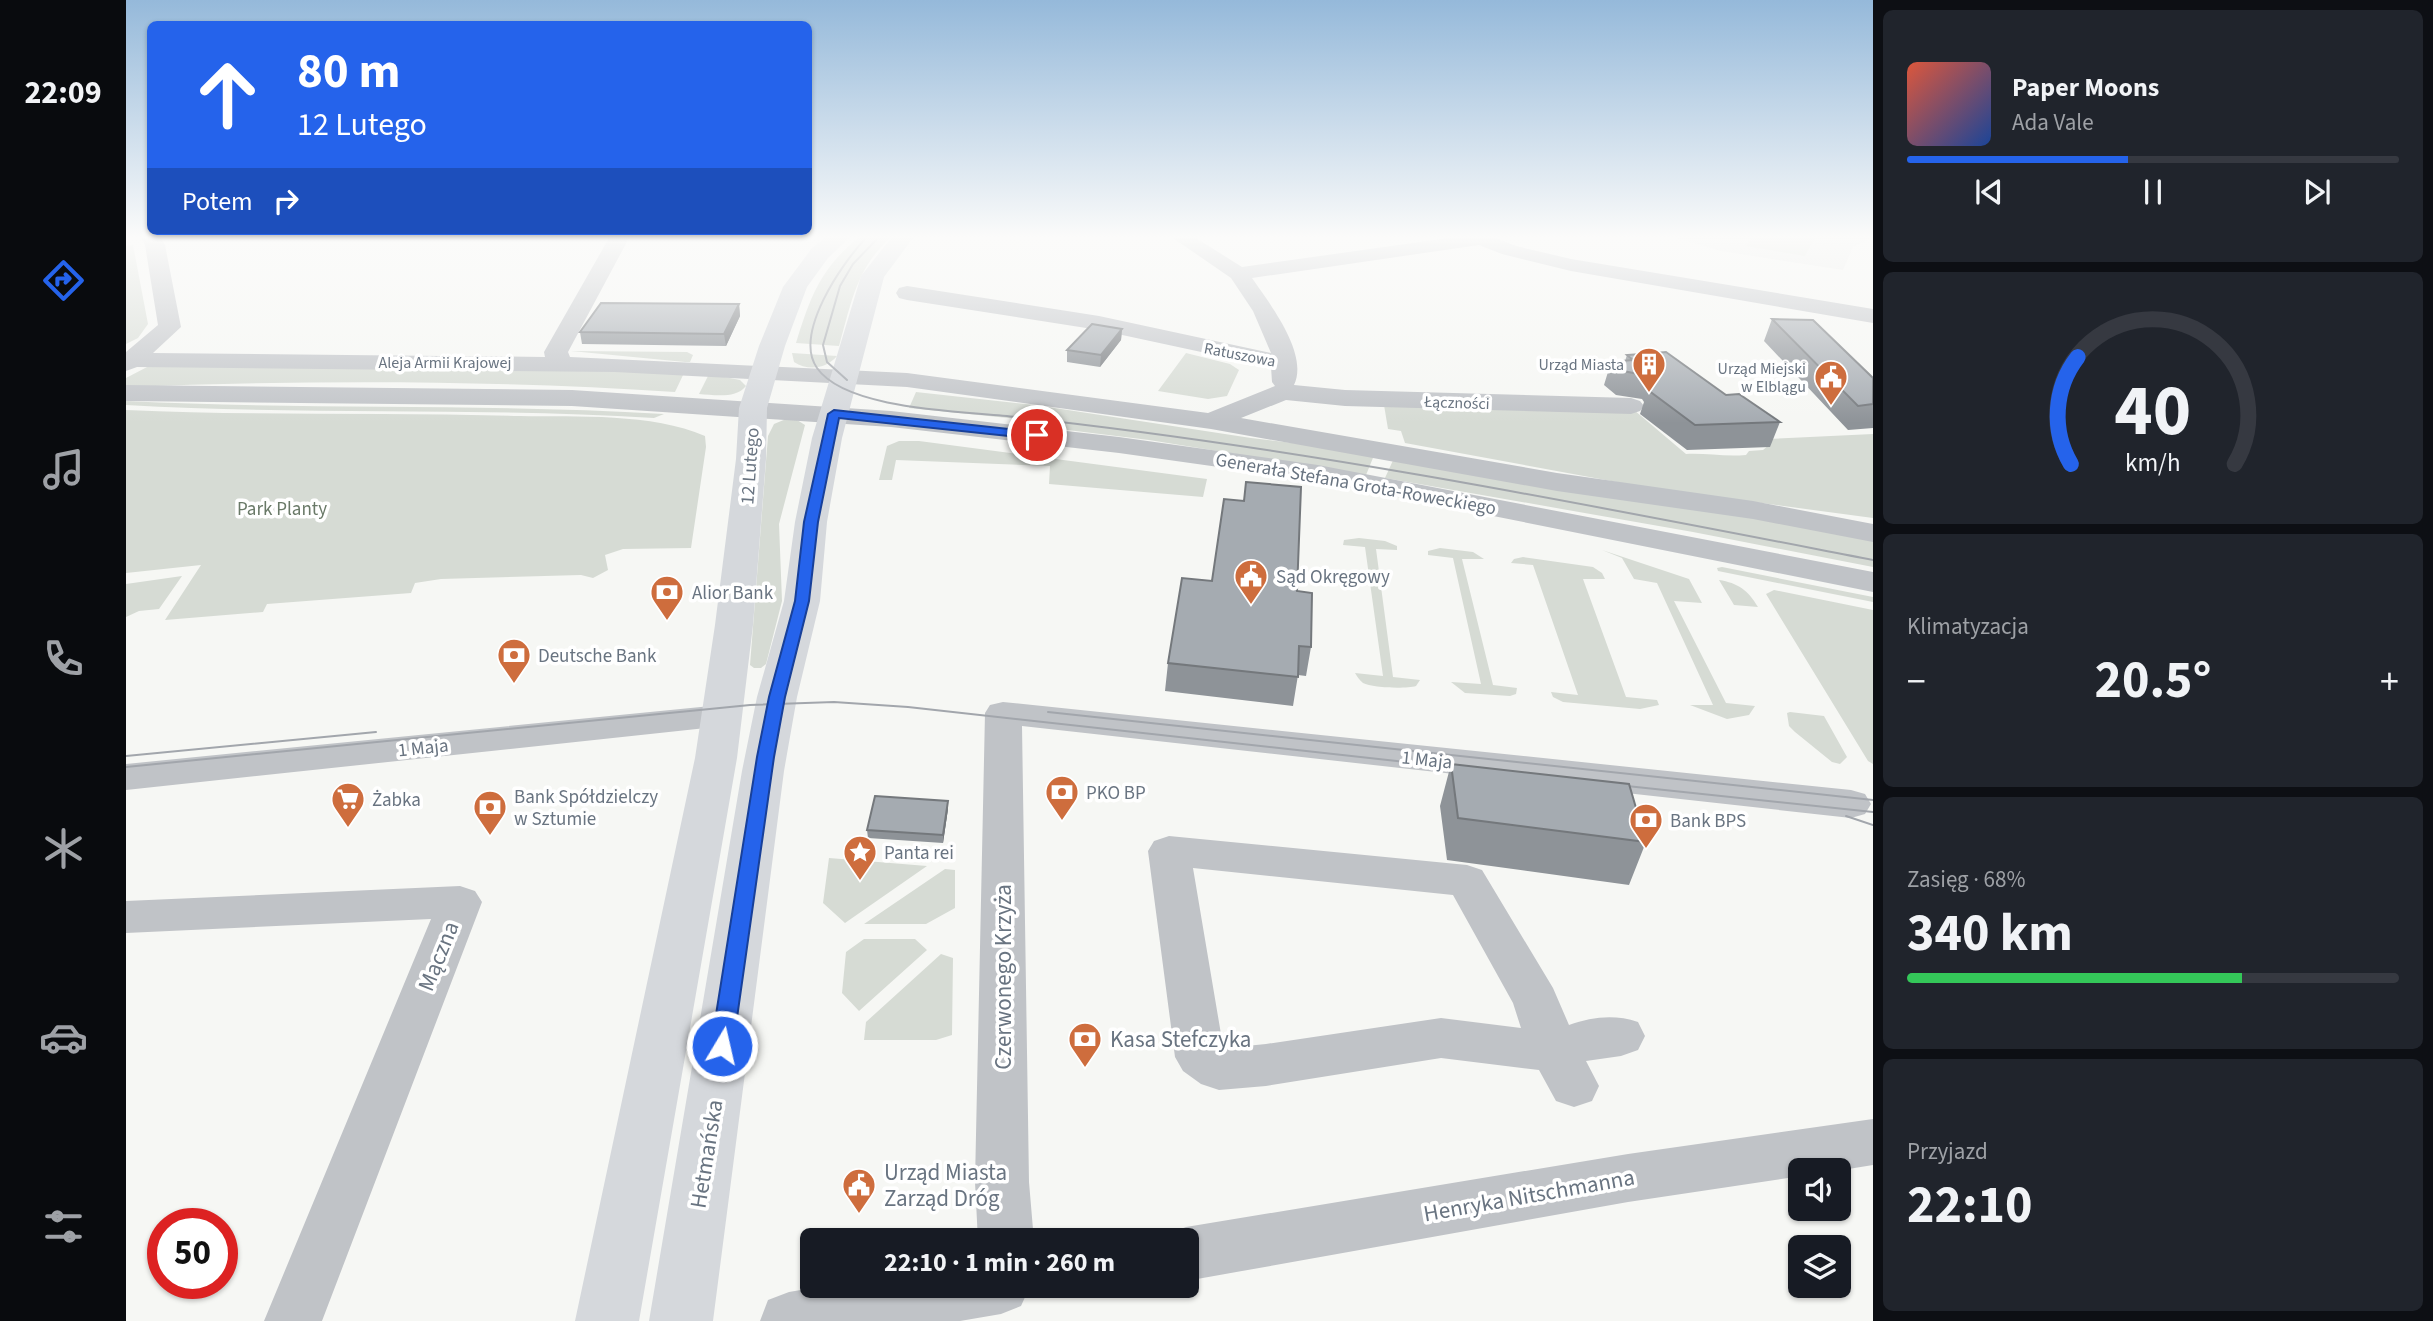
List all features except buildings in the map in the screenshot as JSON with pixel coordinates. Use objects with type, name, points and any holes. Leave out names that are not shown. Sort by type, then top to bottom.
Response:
[{"type":"main road","name":"12 Lutego","points":[[721,717],[740,569],[752,453],[753,408],[790,300]]},
{"type":"main road","points":[[834,414],[867,300]]},
{"type":"main road","name":"Hetmańska","points":[[681,1321],[763,771],[777,697],[802,601],[811,522],[834,414]]},
{"type":"main road","points":[[607,1321],[716,758],[721,717]]},
{"type":"street","points":[[128,362],[171,325],[165,300]]},
{"type":"street","points":[[562,363],[556,352],[585,300]]},
{"type":"street","name":"Ratuszowa","points":[[950,300],[1099,323],[1285,363]]},
{"type":"street","points":[[1256,300],[1265,311],[1283,350],[1283,392],[1295,422],[1305,436]]},
{"type":"street","points":[[1776,300],[1873,316]]},
{"type":"street","name":"Aleja Armii Krajowej","points":[[128,362],[562,363],[764,372]]},
{"type":"street","name":"Generała Stefana Grota-Roweckiego","points":[[764,372],[846,376],[991,389],[1305,436],[1557,482],[1753,510],[1873,533]]},
{"type":"street","points":[[1211,421],[1283,392]]},
{"type":"street","name":"Łączności","points":[[1283,392],[1345,398],[1631,406]]},
{"type":"street","name":"Aleja Armii Krajowej","points":[[126,393],[521,397],[834,414]]},
{"type":"street","name":"Generała Stefana Grota-Roweckiego","points":[[834,414],[1119,445],[1318,473],[1873,582]]},
{"type":"street","name":"1 Maja","points":[[1003,713],[1851,804]]},
{"type":"street","name":"Czerwonego Krzyża","points":[[1003,713],[1002,1182],[1005,1228]]},
{"type":"street","name":"1 Maja","points":[[126,777],[721,717]]},
{"type":"street","points":[[1169,851],[1467,881],[1536,1001],[1564,1069],[1441,1038],[1266,1065],[1219,1069],[1200,1057],[1169,851]]},
{"type":"street","name":"Mączna","points":[[126,917],[460,902],[293,1321]]},
{"type":"street","points":[[1564,1069],[1587,1039],[1621,1036]]},
{"type":"street","name":"Henryka Nitschmanna","points":[[1199,1252],[1642,1176],[1873,1142]]},
{"type":"street","points":[[789,1321],[928,1298]]},
{"type":"green space","points":[[126,300],[143,300],[148,324],[138,338],[126,344]]},
{"type":"green space","points":[[811,300],[852,300],[839,346],[796,343]]},
{"type":"green space","points":[[571,351],[687,352],[693,355],[690,362],[685,362]]},
{"type":"green space","points":[[792,353],[837,356],[828,364],[811,367],[794,362]]},
{"type":"green space","points":[[1186,353],[1230,364],[1239,370],[1227,396],[1208,399],[1158,391]]},
{"type":"green space","points":[[149,366],[480,368],[684,373],[675,392],[401,382],[126,387],[126,378]]},
{"type":"green space","points":[[709,374],[740,380],[746,386],[731,395],[699,394]]},
{"type":"green space","points":[[916,392],[1035,405],[1251,438],[1375,453],[1366,475],[1149,440],[1035,426],[1037,421],[909,408]]},
{"type":"green space","points":[[126,401],[664,414],[654,418],[522,413],[258,410],[126,405]]},
{"type":"green space","points":[[1384,405],[1634,410],[1686,454],[1746,455],[1749,451],[1763,450],[1769,445],[1768,439],[1873,434],[1873,518],[1649,488],[1405,443],[1401,431],[1388,429]]},
{"type":"green space","name":"Park Planty","points":[[126,410],[590,417],[662,423],[705,436],[706,447],[691,548],[623,549],[605,555],[608,570],[593,578],[581,575],[441,579],[415,583],[411,593],[267,604],[263,612],[165,620],[201,565],[126,573]]},
{"type":"green space","points":[[786,419],[797,420],[805,425],[779,524],[782,601],[766,664],[761,668],[754,668],[750,665],[768,436],[774,424]]},
{"type":"green space","points":[[899,441],[919,441],[1207,479],[1203,497],[1049,484],[1050,466],[896,460],[892,480],[879,480],[887,446]]},
{"type":"green space","points":[[1395,456],[1873,539],[1873,567],[1693,532],[1385,478]]},
{"type":"green space","points":[[1359,538],[1385,541],[1397,546],[1397,550],[1376,549],[1393,677],[1420,680],[1416,686],[1389,688],[1367,685],[1355,673],[1383,676],[1365,547],[1343,545],[1344,540]]},
{"type":"green space","points":[[1440,548],[1473,552],[1484,559],[1462,559],[1493,685],[1517,688],[1516,694],[1510,696],[1465,693],[1451,682],[1481,684],[1453,558],[1428,555],[1428,551]]},
{"type":"green space","points":[[1602,550],[1689,579],[1702,603],[1674,601],[1726,703],[1755,706],[1749,715],[1727,719],[1690,705],[1713,705],[1657,583],[1634,579],[1622,558]]},
{"type":"green space","points":[[1523,557],[1593,567],[1602,573],[1605,579],[1583,579],[1626,697],[1657,700],[1659,705],[1640,709],[1563,702],[1553,697],[1551,692],[1578,695],[1533,565],[1511,563],[1514,559]]},
{"type":"green space","points":[[1717,568],[1873,597],[1873,602],[1718,571]]},
{"type":"green space","points":[[182,576],[159,609],[139,611],[126,617],[126,584]]},
{"type":"green space","points":[[1719,580],[1742,588],[1758,607],[1734,605]]},
{"type":"green space","points":[[1774,590],[1873,610],[1873,764],[1868,761],[1766,594]]},
{"type":"green space","points":[[1787,713],[1824,716],[1847,757],[1840,764],[1832,762],[1789,726]]},
{"type":"green space","points":[[829,858],[927,866],[845,923],[823,903]]},
{"type":"green space","points":[[945,869],[955,870],[955,908],[926,924],[864,924]]},
{"type":"green space","points":[[864,939],[915,939],[927,950],[859,1011],[842,993],[846,952]]},
{"type":"green space","points":[[941,954],[953,958],[952,1035],[936,1040],[864,1040],[866,1022]]},
{"type":"tram line","points":[[824,300],[811,337],[811,354],[817,368],[832,382],[854,393],[880,401],[1124,430],[1339,461],[1873,560]]},
{"type":"tram line","points":[[836,300],[823,345],[827,362],[847,380]]},
{"type":"tram line","points":[[126,767],[750,705],[834,702],[908,707],[1469,769]]},
{"type":"tram line","points":[[1048,712],[1873,800]]},
{"type":"tram line","points":[[126,756],[376,732]]},
{"type":"tram line","points":[[1608,784],[1873,812]]},
{"type":"tram line","points":[[1846,816],[1873,825]]},
{"type":"place","name":"Urząd Miasta","points":[[1649,394]]},
{"type":"place","name":"Urząd Miejski w Elblągu","points":[[1831,407]]},
{"type":"place","name":"Sąd Okręgowy","points":[[1251,606]]},
{"type":"place","name":"Alior Bank","points":[[667,622]]},
{"type":"place","name":"Deutsche Bank","points":[[514,685]]},
{"type":"place","name":"PKO BP","points":[[1062,822]]},
{"type":"place","name":"Żabka","points":[[348,829]]},
{"type":"place","name":"Bank Spółdzielczy w Sztumie","points":[[490,837]]},
{"type":"place","name":"Bank BPS","points":[[1646,850]]},
{"type":"place","name":"Panta rei","points":[[860,882]]},
{"type":"place","name":"Kasa Stefczyka","points":[[1085,1069]]},
{"type":"place","name":"Urząd Miasta Zarząd Dróg","points":[[859,1215]]},
{"type":"route","points":[[722,1046],[765,757],[777,697],[802,601],[811,522],[834,414],[1037,435]]}]
